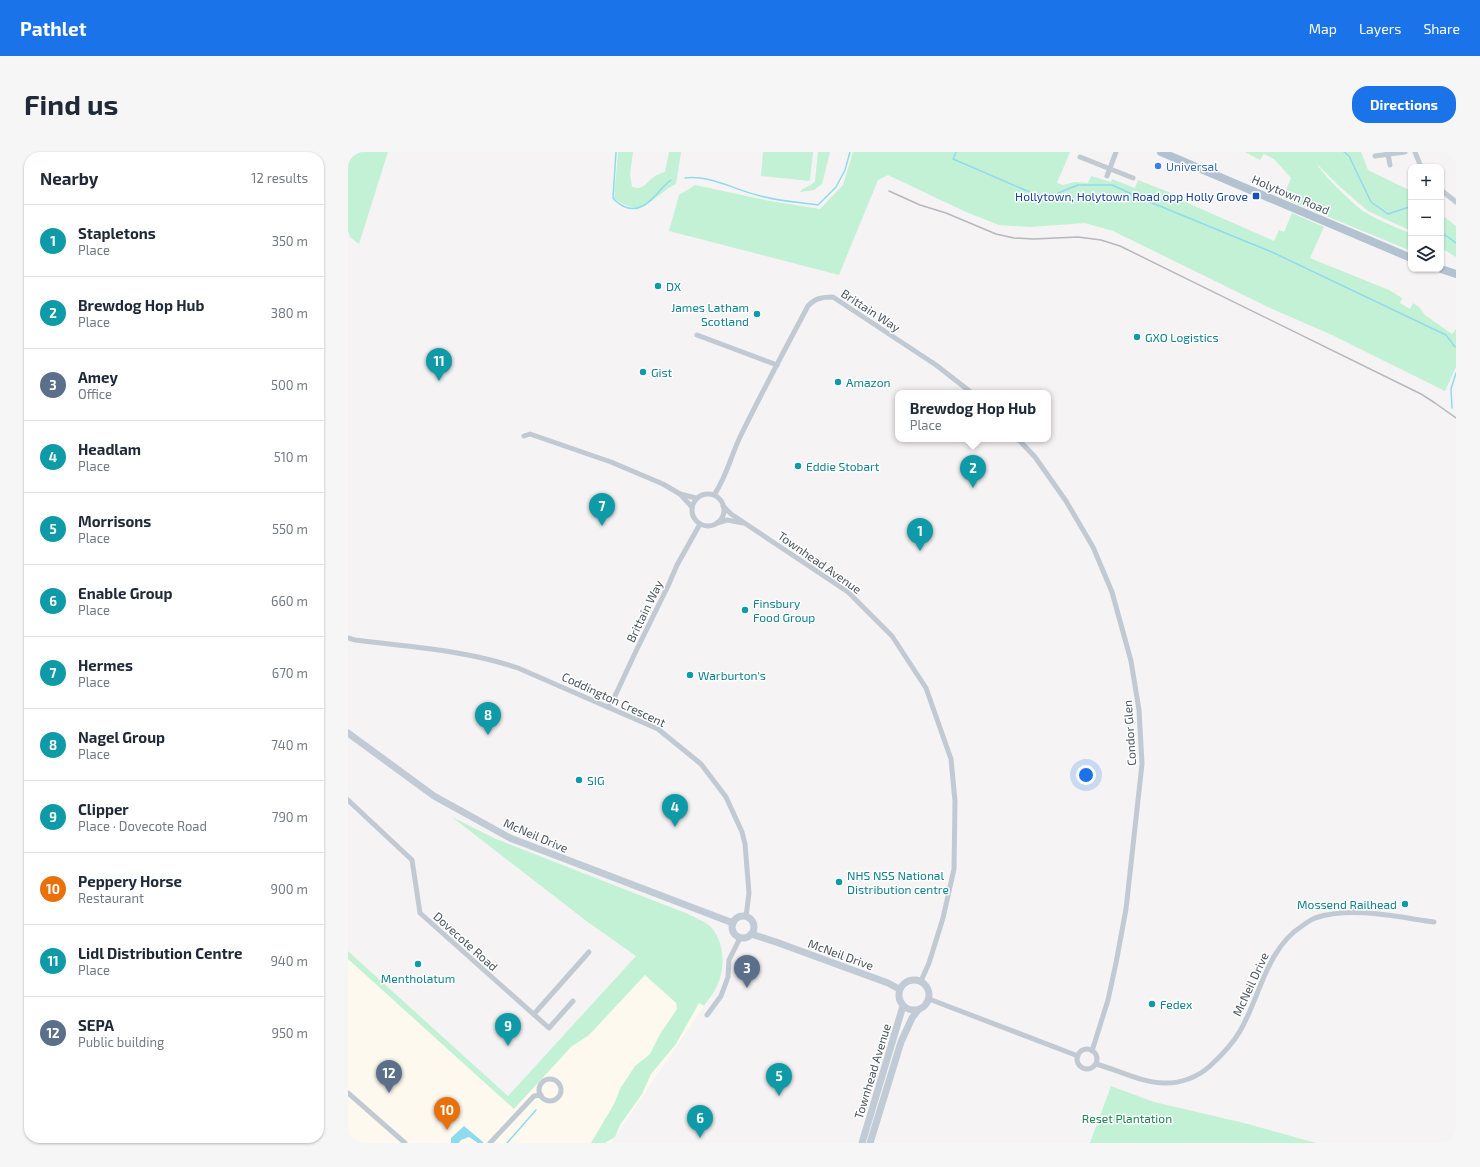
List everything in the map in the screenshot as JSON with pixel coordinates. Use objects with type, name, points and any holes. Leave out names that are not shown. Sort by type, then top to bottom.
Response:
[{"type":"main road","name":"Holytown Road","points":[[1161,152],[1176,155],[1408,257]]},
{"type":"main road","points":[[1444,270],[1456,274]]},
{"type":"street","points":[[1107,176],[1116,152]]},
{"type":"street","points":[[1376,156],[1405,152]]},
{"type":"street","points":[[1415,152],[1420,164]]},
{"type":"street","points":[[1388,154],[1390,165]]},
{"type":"street","points":[[1080,157],[1133,178]]},
{"type":"street","points":[[1444,192],[1456,202]]},
{"type":"street","name":"Brittain Way","points":[[714,495],[720,487],[735,448],[777,365],[808,306],[813,300],[824,297],[833,297],[936,365],[968,390]]},
{"type":"street","points":[[697,335],[777,365]]},
{"type":"street","points":[[524,436],[530,434],[611,462],[663,484],[680,494],[696,498],[705,494],[714,495],[724,506],[723,516],[716,524],[707,526],[700,524],[692,516],[692,507],[696,498]]},
{"type":"street","name":"Condor Glen","points":[[1021,442],[1035,457],[1066,501],[1094,547],[1112,592],[1131,661],[1139,710],[1142,764],[1126,909],[1108,1000],[1092,1051]]},
{"type":"street","points":[[680,494],[692,507]]},
{"type":"street","name":"Townhead Avenue","points":[[724,506],[731,514],[848,592],[892,636],[926,688],[951,759],[955,809],[954,869],[943,918],[929,963],[921,981]]},
{"type":"street","name":"Townhead Avenue","points":[[716,524],[727,520],[746,524]]},
{"type":"street","name":"Brittain Way","points":[[608,707],[615,696],[677,565],[700,524]]},
{"type":"street","name":"Coddington Crescent","points":[[348,638],[393,645],[431,648],[492,660],[518,668],[658,729],[701,764],[726,797],[742,832],[745,844],[749,893],[746,917],[751,920],[754,925],[754,929],[751,934]]},
{"type":"street","name":"McNeil Drive","points":[[348,734],[434,796],[510,838],[733,923]]},
{"type":"street","name":"Dovecote Road","points":[[348,800],[412,860],[420,913],[549,1028],[574,1001]]},
{"type":"street","name":"McNeil Drive","points":[[1096,1064],[1137,1077],[1163,1083],[1182,1081],[1202,1073],[1229,1048],[1240,1030],[1274,956],[1294,931],[1313,919],[1334,913],[1347,913],[1382,914],[1434,922]]},
{"type":"street","points":[[746,917],[740,916],[736,919],[733,923],[732,931],[740,938],[746,938],[751,934]]},
{"type":"street","name":"McNeil Drive","points":[[751,934],[880,980],[899,989]]},
{"type":"street","points":[[707,1015],[721,996],[728,977],[729,960],[740,938]]},
{"type":"street","points":[[534,1014],[589,952]]},
{"type":"street","points":[[911,979],[921,981],[928,988],[929,999],[926,1004],[918,1010],[913,1010],[903,1006],[898,998],[899,989],[911,979]]},
{"type":"street","points":[[929,999],[1078,1056]]},
{"type":"street","name":"Townhead Avenue","points":[[862,1143],[903,1006]]},
{"type":"street","name":"Townhead Avenue","points":[[870,1143],[901,1042],[912,1018],[918,1010]]},
{"type":"street","points":[[1086,1050],[1092,1051],[1097,1058],[1096,1064],[1089,1069],[1083,1068],[1078,1062],[1078,1056],[1086,1050]]},
{"type":"street","points":[[490,1143],[534,1096],[541,1095],[548,1100],[554,1100],[557,1098],[561,1091],[559,1084],[552,1079],[544,1081],[539,1088],[541,1095]]},
{"type":"street","points":[[348,1093],[405,1143]]},
{"type":"shaded area","points":[[348,951],[508,1096],[636,956],[706,1003],[611,1143],[348,1143]]},
{"type":"green space","points":[[348,152],[388,152],[359,244],[350,237],[348,231]]},
{"type":"green space","points":[[618,152],[633,152],[630,174],[632,187],[639,188],[655,176],[665,172],[669,152],[681,152],[676,184],[640,207],[624,205],[614,198]]},
{"type":"green space","points":[[763,152],[813,152],[810,181],[761,176]]},
{"type":"green space","points":[[818,152],[830,152],[822,184],[814,190],[800,192],[815,181]]},
{"type":"green space","points":[[853,152],[1070,152],[1057,183],[1063,185],[1075,182],[1088,183],[1091,176],[1111,182],[1112,179],[1135,188],[1138,180],[1184,198],[1183,201],[1274,241],[1279,230],[1284,232],[1292,213],[1324,227],[1310,258],[1389,290],[1402,298],[1400,303],[1410,309],[1413,303],[1419,307],[1425,315],[1452,334],[1456,329],[1456,367],[1445,391],[1332,335],[1268,307],[1113,231],[1085,223],[1030,227],[999,225],[966,212],[888,175],[878,180],[839,275],[669,231],[679,195],[695,185],[770,201],[820,209],[843,185]]},
{"type":"green space","points":[[1245,152],[1361,152],[1368,170],[1408,190],[1408,230],[1368,211],[1339,186],[1317,164],[1338,189],[1363,211],[1408,233],[1408,250],[1283,198],[1291,178],[1274,159],[1264,154],[1260,160]]},
{"type":"green space","points":[[1444,216],[1456,226],[1456,257],[1444,250]]},
{"type":"green space","points":[[452,817],[496,839],[688,914],[710,926],[719,940],[722,964],[719,981],[715,990],[704,1006],[699,1003],[676,1044],[651,1074],[642,1094],[620,1125],[615,1137],[605,1143],[591,1143],[614,1104],[620,1089],[635,1066],[650,1054],[660,1034],[677,1009],[676,1003],[645,975],[589,1035],[571,1047],[514,1109],[348,959],[348,951],[508,1096],[636,956],[585,920]]},
{"type":"green space","name":"Reset Plantation","points":[[1111,1086],[1154,1102],[1244,1123],[1316,1143],[1090,1143]]},
{"type":"water","points":[[464,1126],[483,1143],[478,1143],[469,1137],[461,1140],[459,1143],[451,1143],[451,1138]]},
{"type":"waterway","points":[[616,152],[613,198],[625,207],[632,209],[645,205],[671,180]]},
{"type":"waterway","points":[[685,178],[712,180],[765,197],[818,205],[836,187],[845,170],[850,152]]},
{"type":"waterway","points":[[956,152],[953,159],[1032,193],[1049,197],[1051,196]]},
{"type":"waterway","points":[[1344,152],[1349,156],[1371,202],[1388,214],[1408,207]]},
{"type":"waterway","points":[[1058,193],[1078,185],[1112,185],[1274,253],[1446,335],[1455,347]]},
{"type":"waterway","points":[[1444,234],[1456,243]]},
{"type":"waterway","points":[[1452,408],[1451,389],[1456,373]]},
{"type":"waterway","points":[[507,1143],[536,1110]]},
{"type":"railway","points":[[889,191],[920,205],[946,213],[996,234],[1014,238],[1034,239],[1078,237],[1101,240],[1120,246],[1421,394],[1456,418]]},
{"type":"place","name":"Universal","points":[[1158,166]]},
{"type":"place","name":"Hollytown, Holytown Road opp Holly Grove","points":[[1256,196]]},
{"type":"place","name":"DX","points":[[658,286]]},
{"type":"place","name":"James Latham Scotland","points":[[757,314]]},
{"type":"place","name":"GXO Logistics","points":[[1137,337]]},
{"type":"place","name":"Gist","points":[[643,372]]},
{"type":"place","name":"Lidl Distribution Centre","points":[[439,381]]},
{"type":"place","name":"Amazon","points":[[838,382]]},
{"type":"place","name":"Eddie Stobart","points":[[798,466]]},
{"type":"place","name":"Brewdog Hop Hub","points":[[973,488]]},
{"type":"place","name":"Hermes","points":[[602,526]]},
{"type":"place","name":"Stapletons","points":[[920,551]]},
{"type":"place","name":"Finsbury Food Group","points":[[745,610]]},
{"type":"place","name":"Warburton's","points":[[690,675]]},
{"type":"place","name":"Nagel Group","points":[[488,735]]},
{"type":"place","name":"SIG","points":[[579,780]]},
{"type":"place","name":"Headlam","points":[[675,827]]},
{"type":"place","name":"NHS NSS National Distribution centre","points":[[839,882]]},
{"type":"place","name":"Mossend Railhead","points":[[1405,904]]},
{"type":"place","name":"Mentholatum","points":[[418,964]]},
{"type":"place","name":"Amey","points":[[747,988]]},
{"type":"place","name":"Fedex","points":[[1152,1004]]},
{"type":"place","name":"Clipper","points":[[508,1046]]},
{"type":"place","name":"SEPA","points":[[389,1093]]},
{"type":"place","name":"Morrisons","points":[[779,1096]]},
{"type":"place","name":"Peppery Horse","points":[[447,1130]]},
{"type":"place","name":"Enable Group","points":[[700,1138]]}]
